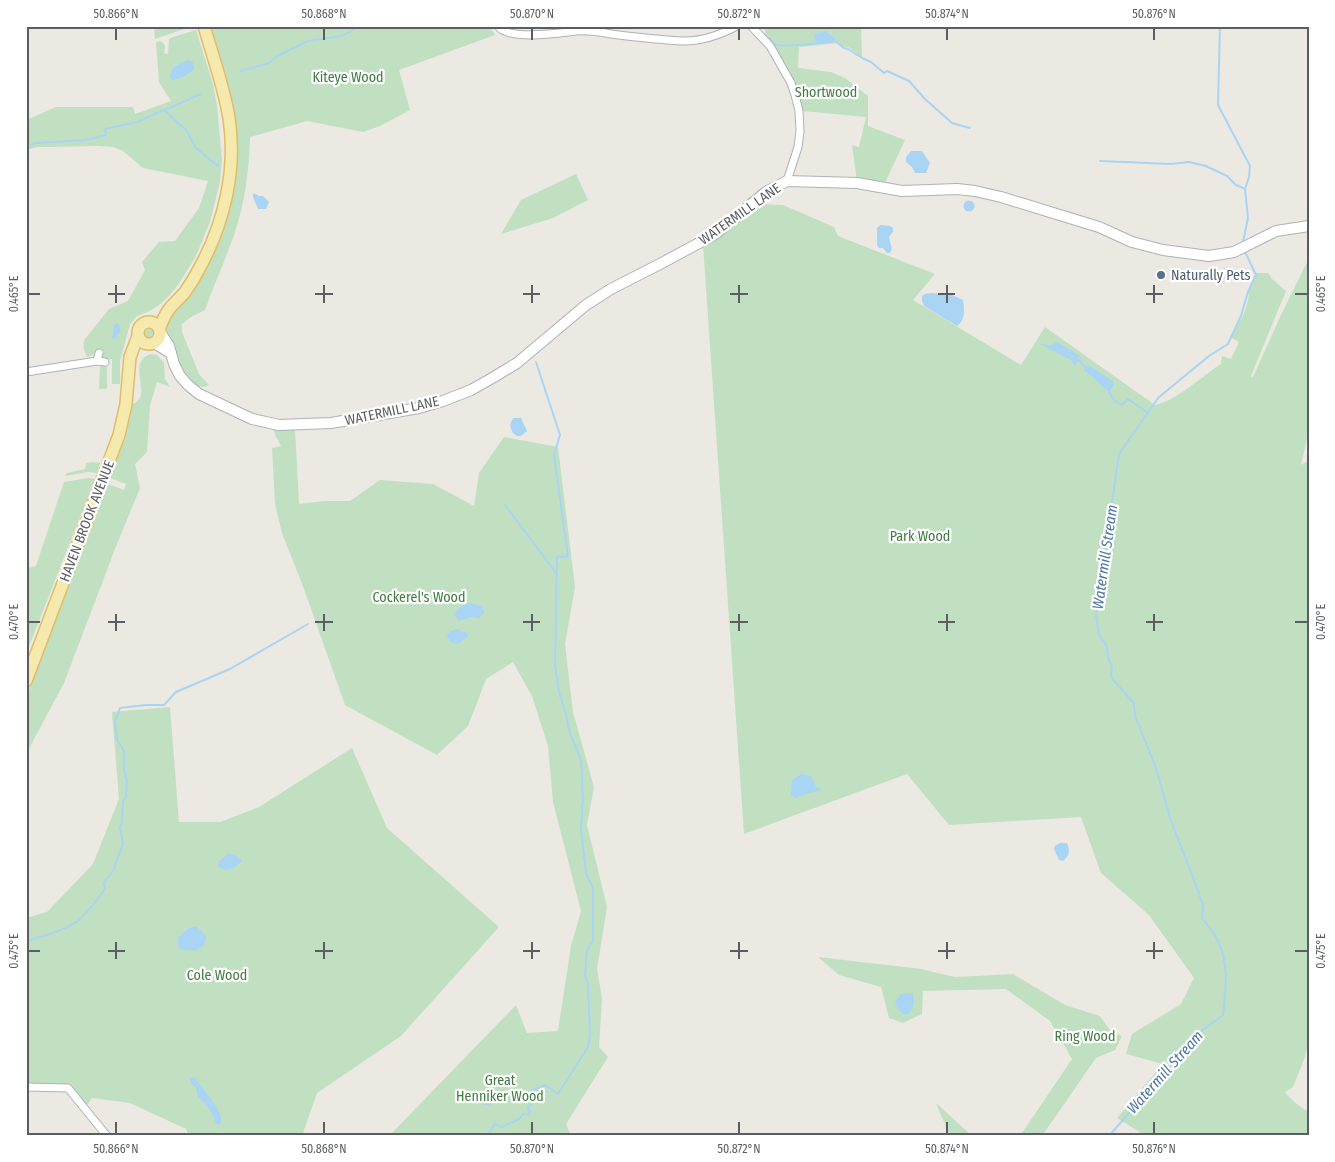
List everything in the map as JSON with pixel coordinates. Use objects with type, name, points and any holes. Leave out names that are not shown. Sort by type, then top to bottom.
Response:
[{"type":"main road","points":[[151,344],[142,342],[138,336],[140,327],[168,310],[185,292],[199,270],[210,248],[223,212],[228,184],[230,162],[229,120],[221,80],[204,26]]},
{"type":"main road","points":[[130,357],[159,338],[168,310]]},
{"type":"main road","points":[[147,322],[155,324],[160,330]]},
{"type":"main road","name":"HAVEN BROOK AVENUE","points":[[26,681],[119,435],[126,404],[130,357],[138,336]]},
{"type":"street","points":[[498,26],[500,30],[510,33],[553,33],[582,30],[684,41],[708,39],[737,26]]},
{"type":"street","points":[[751,26],[770,46],[791,83],[799,111],[800,131],[798,147],[787,181]]},
{"type":"street","name":"WATERMILL LANE","points":[[160,330],[180,376],[198,394],[252,418],[279,425],[331,423],[419,408],[471,390],[517,362],[586,305],[611,288],[715,234],[766,192],[787,181],[856,183],[902,191],[966,189],[1001,197],[1099,227],[1132,242],[1163,250],[1209,256],[1234,252],[1276,231],[1309,226]]},
{"type":"street","points":[[151,344],[171,353]]},
{"type":"street","points":[[97,361],[99,353]]},
{"type":"street","points":[[26,372],[97,361],[105,362]]},
{"type":"street","points":[[26,1087],[68,1088],[107,1136]]},
{"type":"green space","points":[[154,26],[193,26],[155,39]]},
{"type":"green space","name":"Kiteye Wood","points":[[210,26],[490,26],[495,35],[399,70],[410,110],[380,126],[363,132],[307,121],[250,137],[244,199],[231,245],[205,310],[182,324],[182,332],[199,374],[209,385],[204,387],[194,385],[184,373],[167,336],[166,327],[204,273],[216,249],[229,205],[235,119],[226,78]]},
{"type":"green space","name":"Shortwood","points":[[765,26],[861,26],[862,57],[848,47],[838,43],[799,47],[798,68],[831,72],[845,78],[868,96],[868,126],[905,140],[884,185],[857,181],[852,145],[859,147],[866,117],[802,111],[775,47],[765,35]]},
{"type":"green space","points":[[196,30],[213,84],[217,106],[222,160],[220,182],[210,222],[196,256],[175,289],[162,303],[148,312],[137,316],[130,324],[120,361],[120,384],[112,384],[112,359],[105,359],[102,356],[102,352],[96,350],[93,355],[87,357],[84,348],[85,339],[109,309],[128,301],[145,270],[142,262],[159,242],[175,241],[199,208],[208,181],[143,168],[123,151],[113,147],[37,147],[26,150],[26,120],[56,107],[133,107],[135,114],[171,101],[159,82],[156,42],[160,41],[163,43],[165,46],[164,53],[168,54],[169,39]]},
{"type":"green space","points":[[576,174],[588,200],[553,218],[501,234],[521,200]]},
{"type":"green space","name":"Park Wood","points":[[758,204],[783,205],[834,227],[838,236],[935,274],[913,300],[1021,365],[1045,327],[1155,405],[1163,403],[1190,387],[1222,363],[1222,356],[1231,359],[1239,342],[1230,337],[1243,315],[1256,273],[1268,273],[1286,291],[1251,376],[1252,378],[1309,258],[1309,429],[1301,465],[1309,462],[1309,1043],[1293,1087],[1285,1092],[1309,1112],[1309,1136],[1146,1136],[1117,1118],[1163,1064],[1126,1054],[1132,1034],[1181,1004],[1194,978],[1149,915],[1101,873],[1081,817],[949,825],[907,774],[744,834],[703,245]]},
{"type":"green space","points":[[146,325],[152,325],[157,330],[155,339],[146,341],[141,336],[141,330]]},
{"type":"green space","points":[[150,354],[157,355],[164,363],[165,379],[170,387],[157,382],[150,406],[147,452],[135,464],[140,488],[64,683],[26,754],[26,698],[108,484],[124,490],[126,484],[110,478],[125,439],[133,404],[139,400],[141,394],[140,365],[143,359]]},
{"type":"green space","points":[[100,364],[107,365],[107,389],[99,389]]},
{"type":"green space","name":"Cockerel's Wood","points":[[273,428],[295,429],[299,504],[324,501],[350,501],[380,480],[433,484],[474,506],[479,473],[504,437],[558,447],[575,587],[565,644],[573,712],[594,787],[587,825],[607,907],[597,969],[602,998],[599,1047],[608,1057],[566,1124],[571,1136],[389,1136],[516,1005],[527,1033],[558,1031],[571,946],[581,911],[553,802],[548,746],[532,696],[513,662],[486,679],[468,726],[437,755],[345,705],[282,533],[275,504],[272,448],[281,446]]},
{"type":"green space","points":[[86,463],[100,463],[97,473],[88,472],[65,476],[67,473],[85,469]]},
{"type":"green space","points":[[88,478],[95,479],[26,654],[26,568],[36,566],[64,482]]},
{"type":"green space","name":"Cole Wood","points":[[170,707],[179,822],[220,822],[259,807],[352,748],[387,828],[499,927],[401,1036],[317,1093],[302,1136],[189,1136],[186,1129],[130,1103],[92,1098],[87,1105],[69,1084],[26,1083],[26,918],[47,912],[93,864],[119,799],[112,712]]},
{"type":"green space","name":"Ring Wood","points":[[818,957],[921,969],[955,977],[1013,974],[1065,1005],[1100,1016],[1111,1032],[1122,1036],[1115,1050],[1096,1058],[1042,1136],[1020,1136],[1072,1059],[1050,1021],[1006,989],[923,991],[922,1014],[903,1023],[889,1018],[881,987],[839,975]]},
{"type":"green space","points":[[936,1103],[972,1136],[950,1136]]},
{"type":"water","points":[[825,31],[835,38],[835,41],[816,41],[814,37],[816,33]]},
{"type":"water","points":[[187,60],[193,63],[194,69],[178,79],[172,80],[170,76],[172,70]]},
{"type":"water","points":[[911,151],[922,151],[930,163],[926,173],[915,173],[906,162],[906,157]]},
{"type":"water","points":[[253,193],[263,196],[269,202],[266,209],[258,209]]},
{"type":"water","points":[[969,200],[975,206],[969,212],[963,206]]},
{"type":"water","points":[[881,225],[893,228],[893,232],[889,237],[892,249],[890,253],[887,253],[877,245],[877,228]]},
{"type":"water","points":[[931,293],[952,295],[963,300],[964,314],[960,324],[957,326],[924,306],[922,296]]},
{"type":"water","points":[[118,323],[120,331],[112,339],[114,326]]},
{"type":"water","points":[[1057,342],[1080,356],[1075,366],[1071,360],[1040,344],[1051,345]]},
{"type":"water","points":[[1088,365],[1113,381],[1114,385],[1109,392],[1084,371]]},
{"type":"water","points":[[513,418],[521,418],[527,431],[521,436],[517,436],[512,432],[510,425]]},
{"type":"water","points":[[470,603],[482,606],[484,613],[479,618],[473,617],[458,621],[455,614],[456,611],[461,606]]},
{"type":"water","points":[[455,629],[467,633],[468,637],[458,644],[451,642],[447,637],[449,632]]},
{"type":"water","points":[[801,774],[811,776],[816,787],[821,788],[820,791],[795,798],[791,795],[792,780]]},
{"type":"water","points":[[1060,843],[1067,843],[1069,848],[1069,853],[1063,861],[1059,860],[1054,849]]},
{"type":"water","points":[[229,853],[242,861],[230,869],[224,870],[218,866],[219,861]]},
{"type":"water","points":[[196,926],[206,936],[204,945],[194,950],[180,950],[178,937],[189,928]]},
{"type":"water","points":[[913,993],[914,1001],[912,1008],[910,1013],[905,1015],[898,1010],[895,1002],[901,994]]},
{"type":"water","points":[[194,1077],[219,1111],[221,1123],[217,1125],[209,1109],[198,1097],[196,1087],[191,1084],[190,1079]]},
{"type":"water","points":[[485,1091],[490,1091],[496,1095],[495,1102],[484,1105],[482,1102]]},
{"type":"waterway","points":[[241,71],[269,63],[277,56],[308,41],[342,36],[359,26]]},
{"type":"waterway","name":"Watermill Stream","points":[[1220,26],[1218,105],[1250,166],[1245,189],[1248,218],[1243,242]]},
{"type":"waterway","points":[[770,38],[774,44],[786,46],[835,41],[844,48],[871,62],[884,73],[887,71],[909,81],[925,99],[952,123],[970,128]]},
{"type":"waterway","points":[[165,110],[201,94]]},
{"type":"waterway","points":[[26,146],[36,143],[86,140],[106,135],[105,129],[137,122],[164,110],[186,130],[196,148],[218,166]]},
{"type":"waterway","points":[[1100,161],[1171,164],[1189,162],[1206,166],[1227,176],[1236,185],[1245,189]]},
{"type":"waterway","name":"Watermill Stream","points":[[1109,1136],[1200,1032],[1223,1015],[1226,973],[1223,953],[1213,932],[1202,918],[1203,906],[1200,896],[1170,818],[1156,768],[1135,716],[1134,703],[1113,680],[1111,675],[1112,666],[1108,658],[1107,647],[1099,635],[1096,614],[1119,454],[1158,398],[1209,356],[1228,344],[1241,316],[1248,292],[1256,275],[1245,252]]},
{"type":"waterway","points":[[1079,360],[1085,367]]},
{"type":"waterway","points":[[488,1136],[495,1124],[502,1127],[519,1119],[523,1114],[528,1115],[530,1113],[528,1107],[532,1103],[531,1098],[533,1096],[531,1091],[545,1085],[558,1094],[588,1047],[590,1035],[588,984],[585,976],[587,950],[593,941],[593,888],[586,873],[581,829],[583,798],[581,759],[570,734],[559,692],[555,665],[557,557],[568,556],[554,455],[560,435],[536,362]]},
{"type":"waterway","points":[[1109,392],[1114,400],[1122,405],[1128,399],[1148,413]]},
{"type":"waterway","points":[[505,505],[557,574]]},
{"type":"waterway","points":[[26,941],[60,930],[79,920],[105,889],[104,883],[113,871],[123,844],[120,827],[122,823],[123,801],[126,797],[127,780],[124,770],[124,751],[117,740],[115,721],[120,708],[164,705],[176,692],[230,669],[308,624]]},
{"type":"place","name":"Naturally Pets","points":[[1161,275]]},
{"type":"park label","name":"Great Henniker Wood","points":[[500,1088]]}]
